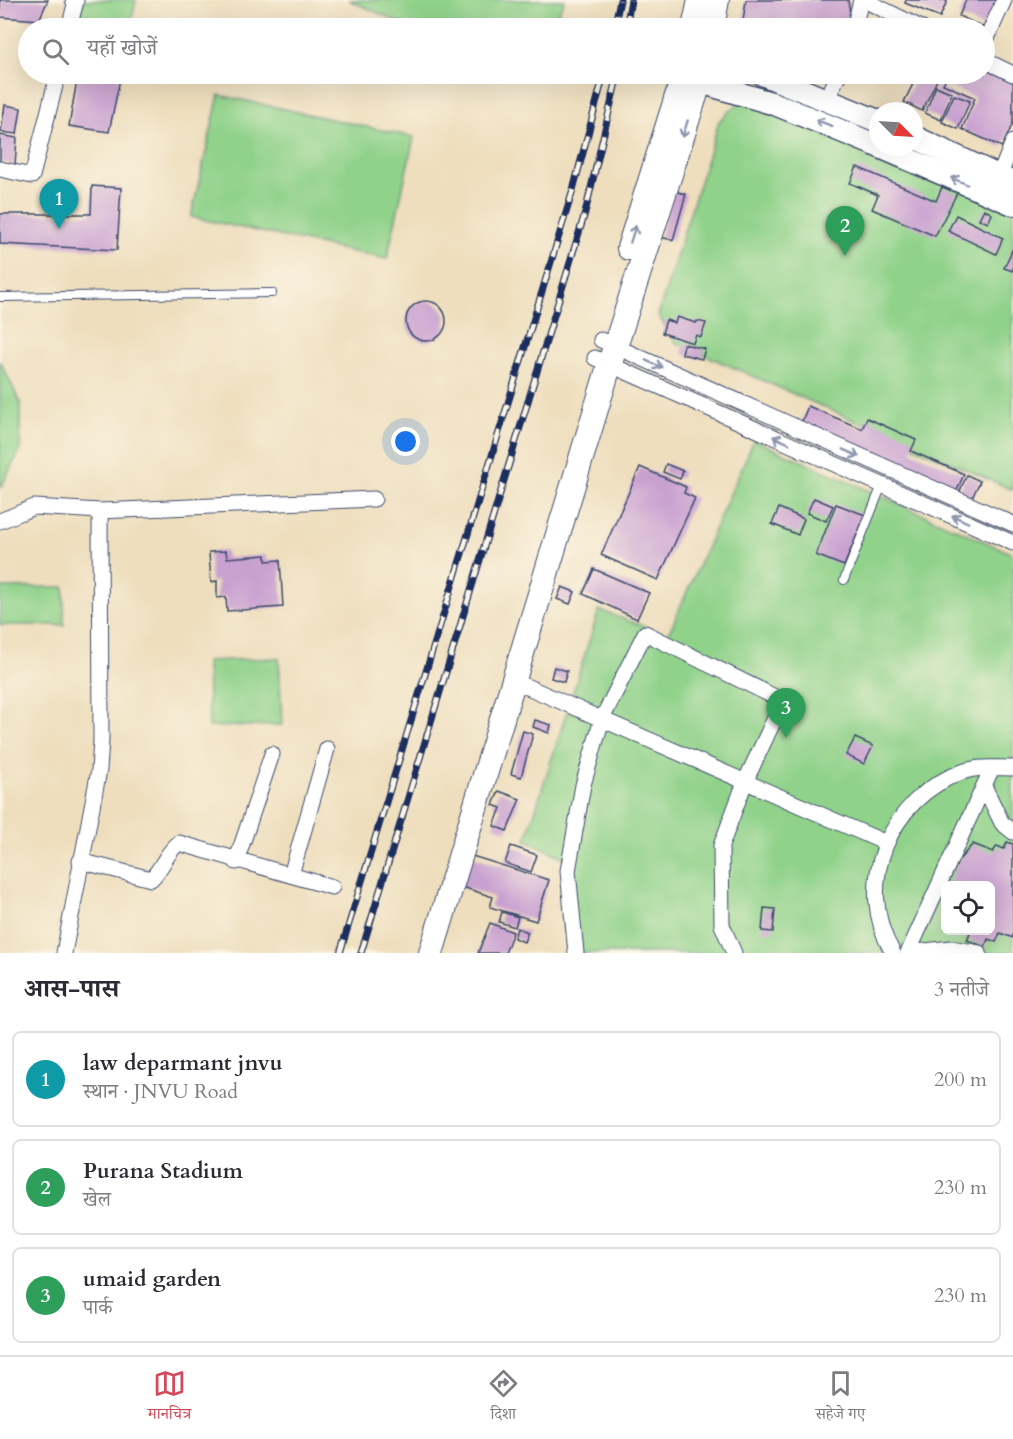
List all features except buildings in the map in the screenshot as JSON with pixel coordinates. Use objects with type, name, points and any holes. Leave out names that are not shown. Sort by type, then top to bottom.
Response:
[{"type":"main road","points":[[696,18],[700,0]]},
{"type":"main road","points":[[714,18],[717,0]]},
{"type":"main road","points":[[415,953],[690,84]]},
{"type":"main road","points":[[431,953],[514,681],[605,352]]},
{"type":"street","points":[[72,0],[76,2],[72,18]]},
{"type":"street","points":[[857,18],[863,0],[900,18]]},
{"type":"street","points":[[995,22],[1006,0],[1013,2]]},
{"type":"street","points":[[995,65],[1013,74]]},
{"type":"street","points":[[0,169],[32,176],[55,84]]},
{"type":"street","points":[[714,84],[775,104],[869,143]]},
{"type":"street","points":[[789,84],[869,117]]},
{"type":"street","points":[[827,98],[834,84]]},
{"type":"street","points":[[923,141],[1006,180],[1013,142]]},
{"type":"street","points":[[900,156],[1013,204]]},
{"type":"street","points":[[605,352],[882,485],[1013,543]]},
{"type":"street","points":[[605,352],[1013,524]]},
{"type":"street","points":[[0,521],[34,507],[100,511],[374,499]]},
{"type":"street","points":[[64,953],[99,770],[101,740],[100,511]]},
{"type":"street","points":[[576,953],[568,871],[583,785],[602,719],[645,633],[783,701],[745,782],[721,846],[722,925],[735,953]]},
{"type":"street","points":[[514,681],[886,843]]},
{"type":"street","points":[[291,874],[327,749]]},
{"type":"street","points":[[236,862],[272,754]]},
{"type":"street","points":[[893,953],[883,936],[876,907],[875,883],[886,843],[906,810],[932,786],[962,772],[978,768],[1013,768]]},
{"type":"street","points":[[908,953],[992,768]]},
{"type":"street","points":[[984,786],[1002,823],[1013,832]]},
{"type":"street","points":[[80,861],[151,879],[171,848],[179,843],[236,862],[291,874],[332,887]]},
{"type":"street","points":[[908,953],[937,948],[976,952]]},
{"type":"lane","points":[[0,297],[272,293]]},
{"type":"lane","points":[[844,580],[882,485]]},
{"type":"green space","points":[[83,0],[136,0],[132,18],[79,18]]},
{"type":"green space","points":[[349,0],[565,0],[556,18],[390,18]]},
{"type":"green space","points":[[219,95],[414,137],[387,259],[191,217]]},
{"type":"green space","points":[[744,98],[869,144],[869,156],[902,156],[1013,197],[1013,490],[675,342],[658,315],[719,121]]},
{"type":"green space","points":[[0,361],[20,402],[20,450],[0,489]]},
{"type":"green space","points":[[754,440],[1013,554],[1013,953],[568,953],[567,859],[526,840],[599,610],[668,635]]},
{"type":"green space","points":[[64,587],[64,625],[0,625],[0,588]]},
{"type":"green space","points":[[279,658],[282,725],[209,727],[207,661]]},
{"type":"railway","points":[[616,18],[620,0]]},
{"type":"railway","points":[[628,18],[631,0]]},
{"type":"railway","points":[[340,953],[573,190],[601,84]]},
{"type":"railway","points":[[361,953],[585,213],[616,84]]},
{"type":"place","name":"law deparmant jnvu","points":[[59,229]]},
{"type":"place","name":"Purana Stadium","points":[[845,256]]},
{"type":"place","name":"umaid garden","points":[[786,738]]}]
